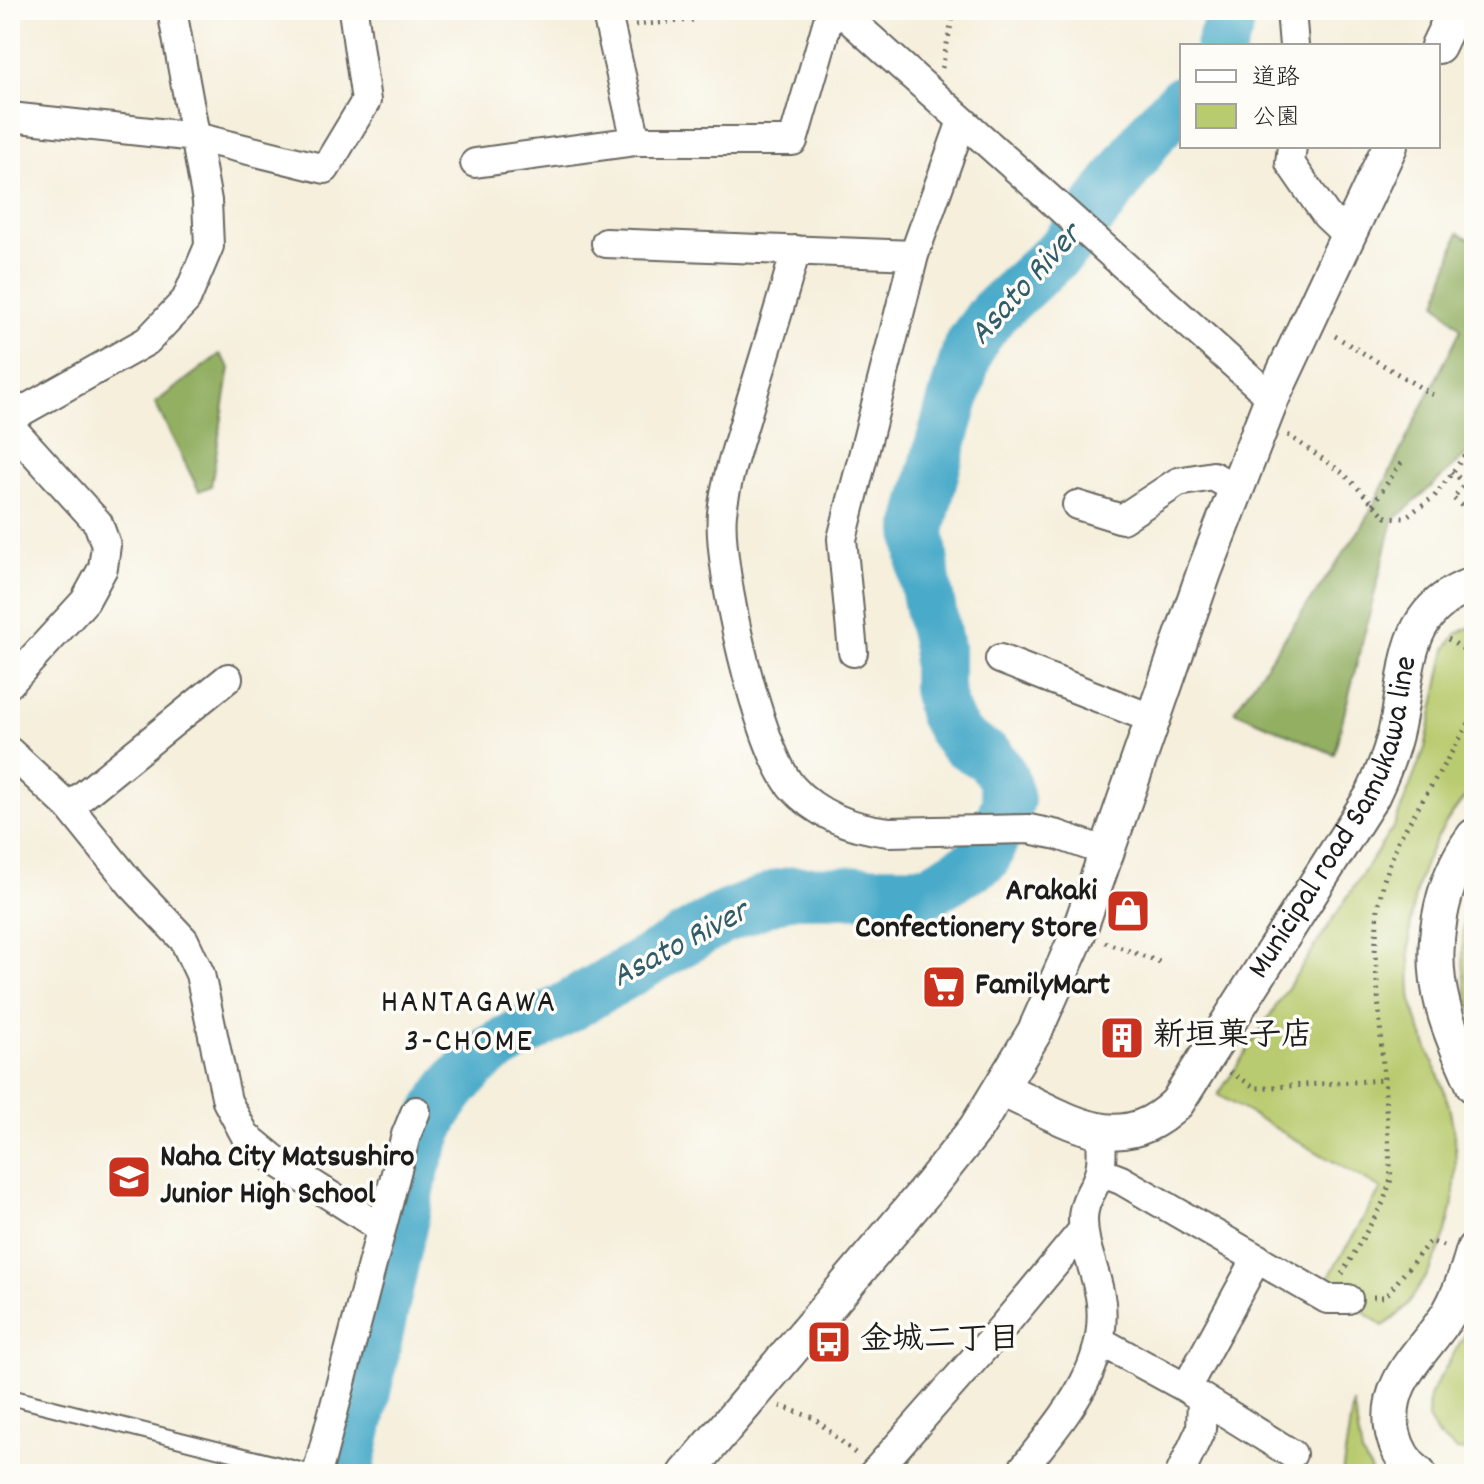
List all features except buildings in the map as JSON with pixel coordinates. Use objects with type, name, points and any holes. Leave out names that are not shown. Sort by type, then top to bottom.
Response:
[{"type":"street","points":[[10,418],[147,341],[186,300],[209,246],[207,201],[172,10]]},
{"type":"street","points":[[10,117],[196,137],[325,169],[366,101],[353,10]]},
{"type":"street","points":[[475,163],[636,141],[793,141],[831,10]]},
{"type":"street","points":[[839,10],[1272,398]]},
{"type":"street","points":[[1291,10],[1294,44]]},
{"type":"street","points":[[1439,44],[1455,10]]},
{"type":"street","points":[[608,19],[636,141]]},
{"type":"street","points":[[853,652],[842,539],[914,255],[962,121]]},
{"type":"street","points":[[1292,148],[1290,163],[1326,215],[1347,235]]},
{"type":"street","points":[[686,1474],[976,1128],[1035,1031],[1060,979],[1205,570],[1272,398],[1389,148]]},
{"type":"street","points":[[606,243],[914,255]]},
{"type":"street","points":[[796,250],[735,453],[722,513],[725,571],[737,630],[775,760],[803,798],[833,817],[868,829],[889,832],[1029,829],[1107,852]]},
{"type":"street","points":[[10,426],[98,523],[106,545],[103,568],[85,601],[10,683]]},
{"type":"street","points":[[1077,505],[1122,519],[1178,482],[1213,476],[1236,489]]},
{"type":"street","name":"Municipal road Samukawa line","points":[[1001,1089],[1101,1132],[1131,1131],[1147,1126],[1169,1111],[1184,1094],[1372,796],[1390,753],[1408,653],[1417,630],[1443,600],[1474,584]]},
{"type":"street","points":[[1000,659],[1153,719]]},
{"type":"street","points":[[69,807],[228,678]]},
{"type":"street","points":[[10,752],[69,807],[132,885],[184,940],[200,974],[227,1101],[245,1135],[279,1163],[381,1228]]},
{"type":"street","points":[[1474,836],[1457,864],[1445,896],[1436,960],[1442,1005],[1474,1086]]},
{"type":"street","points":[[316,1474],[406,1135],[416,1111]]},
{"type":"street","points":[[1019,1474],[1079,1394],[1092,1368],[1100,1341],[1101,1301],[1085,1248],[1083,1230],[1084,1205],[1100,1172],[1101,1132]]},
{"type":"street","points":[[1100,1172],[1121,1180],[1257,1258],[1338,1299]]},
{"type":"street","points":[[873,1473],[1005,1324],[1083,1230]]},
{"type":"street","points":[[1180,1474],[1201,1429],[1194,1393],[1257,1258]]},
{"type":"street","points":[[1419,1474],[1406,1462],[1397,1445],[1391,1423],[1394,1394],[1403,1373],[1450,1311],[1467,1260]]},
{"type":"street","points":[[1100,1341],[1194,1393],[1292,1454]]},
{"type":"lane","points":[[10,1397],[316,1474]]},
{"type":"path","points":[[939,80],[954,10]]},
{"type":"path","points":[[608,19],[693,20]]},
{"type":"path","points":[[1327,332],[1436,397]]},
{"type":"path","points":[[1284,433],[1343,473],[1386,517],[1404,518],[1434,497],[1474,443]]},
{"type":"path","points":[[1373,504],[1403,460]]},
{"type":"path","points":[[1451,472],[1466,483],[1453,498],[1474,517]]},
{"type":"path","points":[[1447,638],[1474,657],[1471,667],[1474,686]]},
{"type":"path","points":[[1467,1260],[1430,1241],[1385,1297],[1338,1299],[1390,1189],[1375,953],[1381,893],[1402,833],[1474,715]]},
{"type":"path","points":[[1097,939],[1165,964]]},
{"type":"path","points":[[1227,1070],[1256,1088],[1384,1080]]},
{"type":"path","points":[[779,1406],[827,1426],[873,1473]]},
{"type":"green space","points":[[1458,233],[1474,241],[1474,448],[1393,521],[1334,754],[1234,711],[1365,522],[1461,329],[1437,303]]},
{"type":"green space","points":[[220,354],[230,368],[211,486],[199,491],[155,403]]},
{"type":"green space","points":[[1474,625],[1474,787],[1432,847],[1416,891],[1410,939],[1412,1001],[1442,1084],[1454,1132],[1454,1196],[1444,1238],[1426,1276],[1403,1310],[1383,1326],[1325,1283],[1381,1189],[1218,1095],[1395,824],[1425,748],[1446,649],[1456,634]]},
{"type":"green space","points":[[1474,882],[1474,1016],[1466,985],[1463,930]]},
{"type":"green space","points":[[1474,1319],[1474,1452],[1457,1450],[1438,1436],[1428,1419],[1429,1396]]},
{"type":"green space","points":[[1353,1403],[1362,1454],[1372,1474],[1342,1474]]},
{"type":"waterway","name":"Asato River","points":[[1222,44],[1229,10]]},
{"type":"waterway","name":"Asato River","points":[[347,1474],[414,1167],[442,1104],[473,1066],[488,1053],[720,919],[795,892],[929,891],[985,858],[1009,800],[1002,776],[991,759],[961,741],[951,727],[943,712],[938,688],[938,648],[919,530],[938,454],[969,346],[993,313],[1064,248],[1153,131],[1180,103]]},
{"type":"place","name":"Arakaki Confectionery Store","points":[[1128,911]]},
{"type":"place","name":"FamilyMart","points":[[944,987]]},
{"type":"place","name":"新垣菓子店","points":[[1122,1038]]},
{"type":"place","name":"Naha City Matsushiro Junior High School","points":[[129,1177]]},
{"type":"place","name":"金城二丁目","points":[[829,1342]]},
{"type":"district","name":"HANTAGAWA 3-CHOME","points":[[469,1024]]}]
